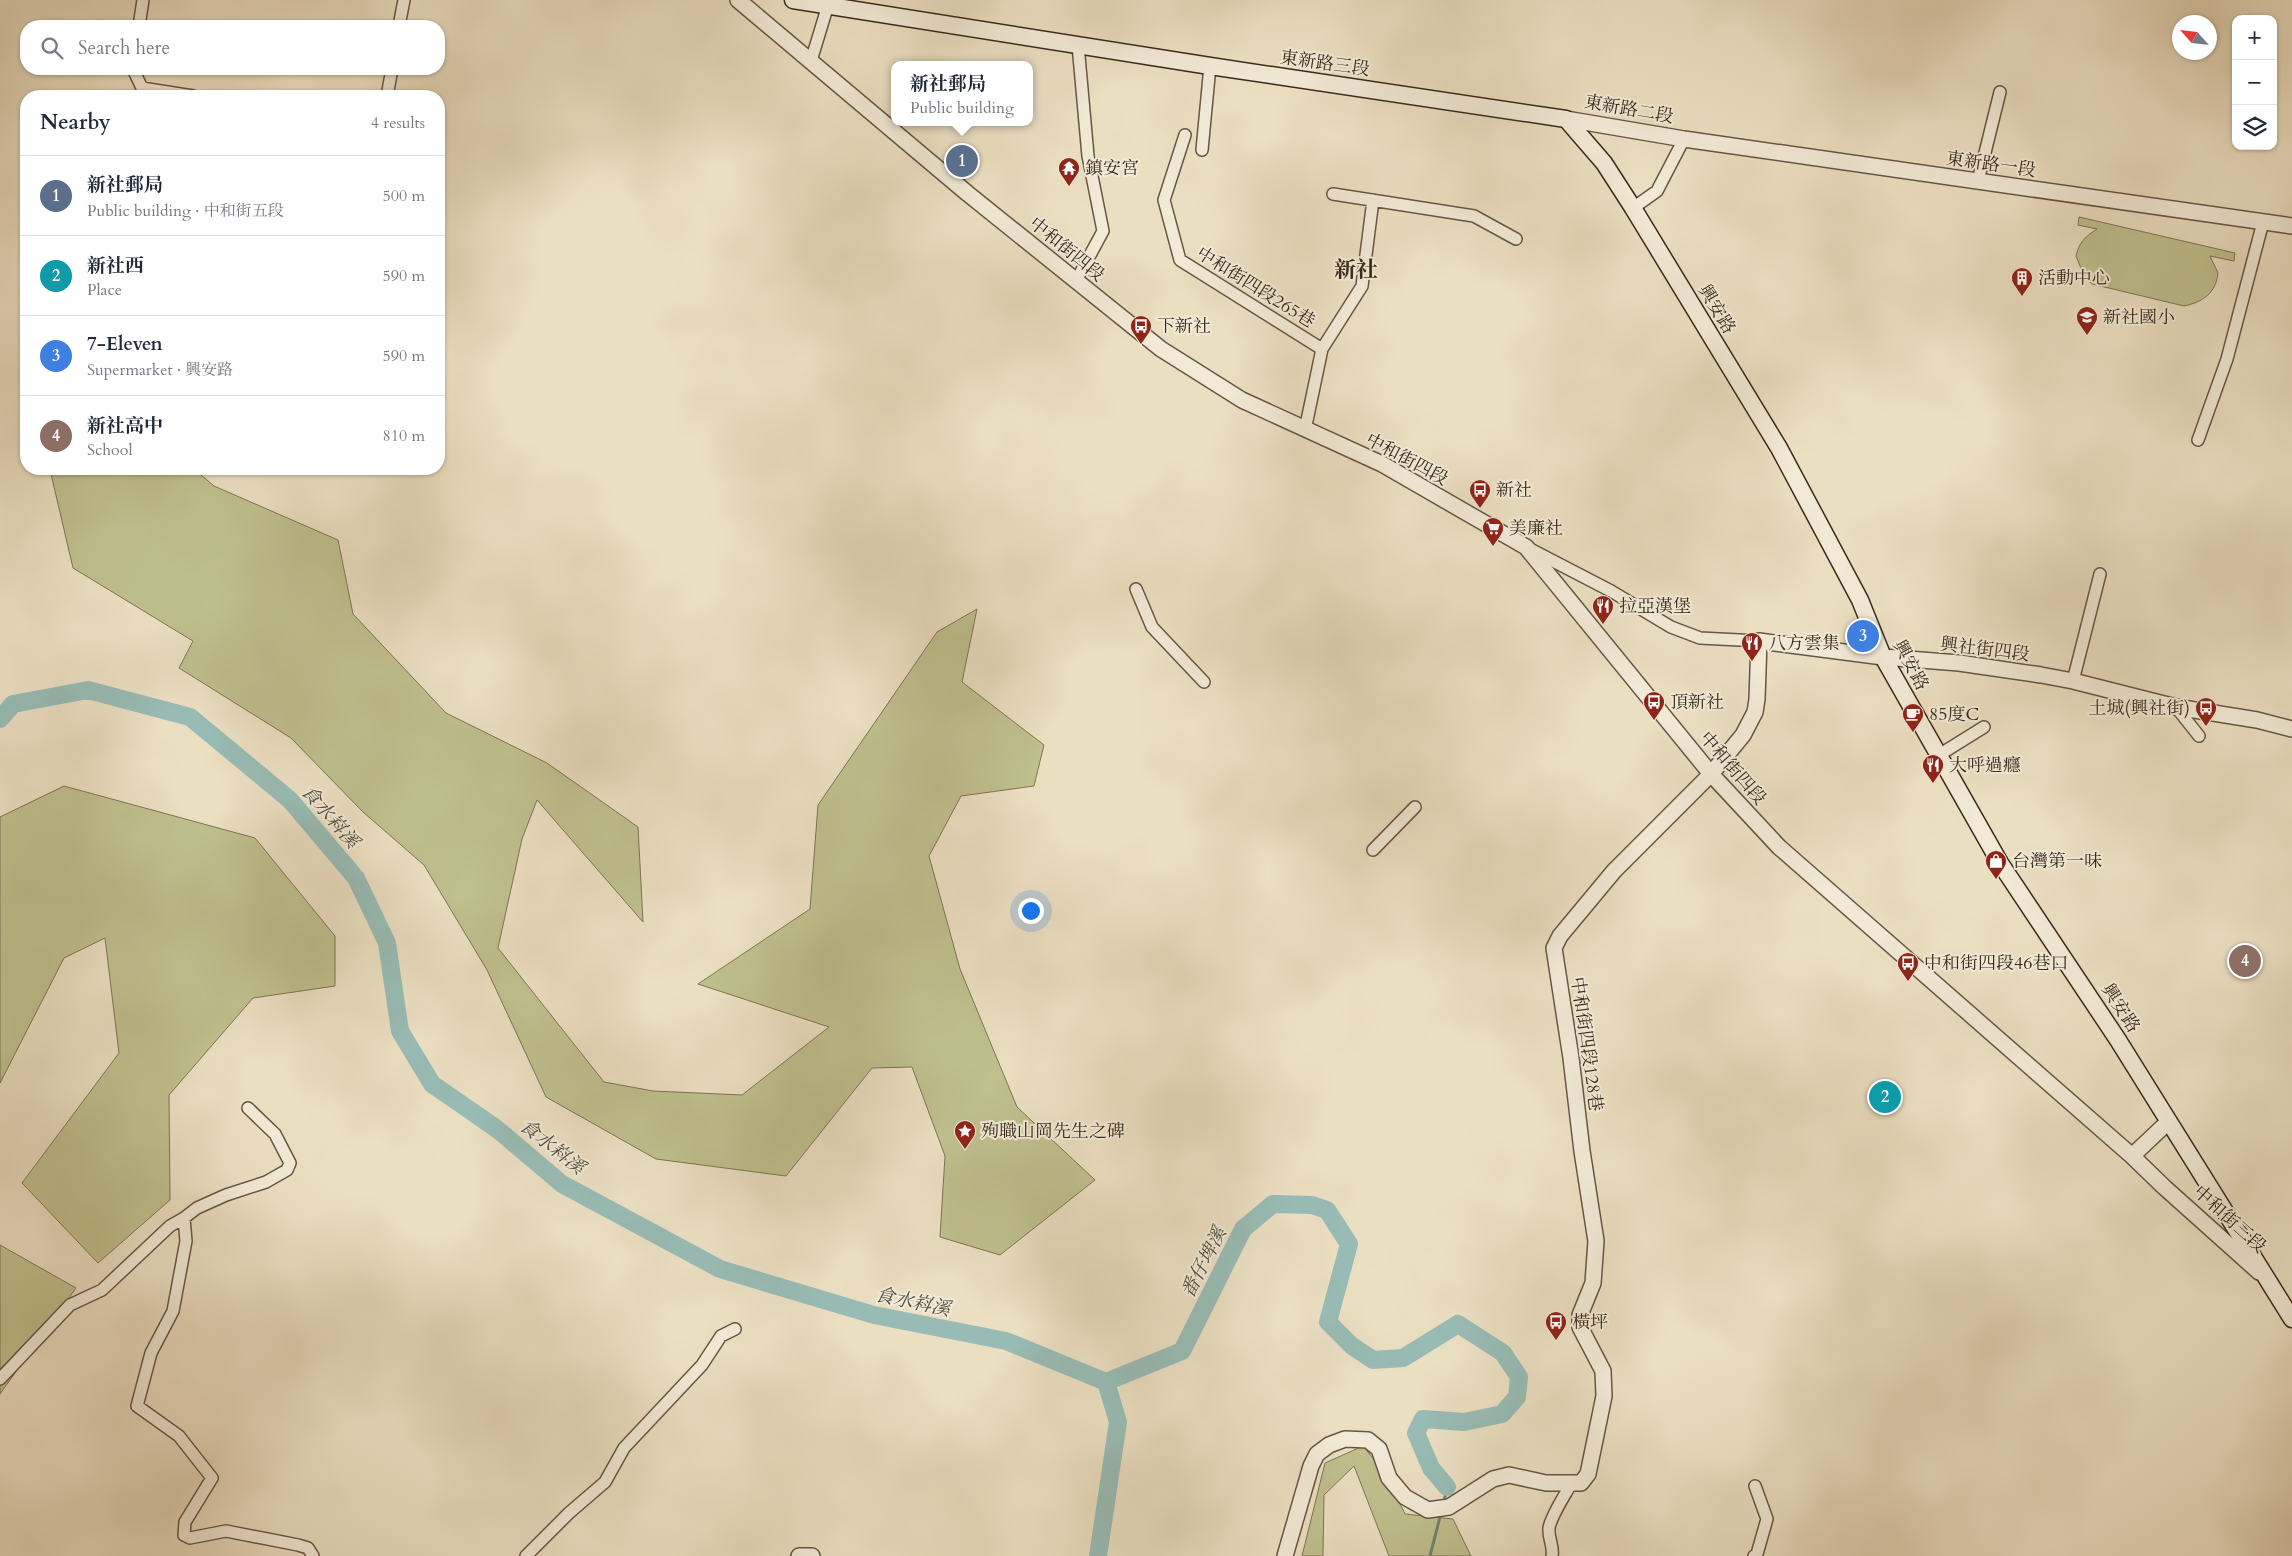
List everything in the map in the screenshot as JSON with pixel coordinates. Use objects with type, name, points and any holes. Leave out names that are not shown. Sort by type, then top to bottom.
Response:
[{"type":"main road","points":[[793,0],[1078,46]]},
{"type":"main road","name":"東新路三段","points":[[1078,46],[1566,119]]},
{"type":"main road","name":"興安路","points":[[1566,119],[1604,164],[1633,208],[1780,448],[1860,600],[1883,656],[2000,863],[2118,1040],[2263,1275]]},
{"type":"main road","name":"中和街三段","points":[[2263,1275],[2292,1319]]},
{"type":"street","points":[[140,20],[143,0]]},
{"type":"street","points":[[400,20],[404,0]]},
{"type":"street","name":"中和街四段","points":[[738,0],[967,193],[1162,349],[1242,400],[1382,464],[1526,547],[1711,774],[1779,847],[2034,1071]]},
{"type":"street","points":[[811,61],[828,5]]},
{"type":"street","points":[[1076,281],[1103,231],[1088,156],[1078,46]]},
{"type":"street","points":[[1202,150],[1210,66]]},
{"type":"street","points":[[136,75],[142,88],[155,90]]},
{"type":"street","points":[[389,90],[391,75]]},
{"type":"street","points":[[1978,181],[2000,92]]},
{"type":"street","name":"東新路二段","points":[[1566,119],[1684,139]]},
{"type":"street","name":"中和街四段265巷","points":[[1185,135],[1164,200],[1180,260],[1322,349]]},
{"type":"street","points":[[1633,208],[1657,191],[1684,139]]},
{"type":"street","name":"東新路一段","points":[[1684,139],[2292,226]]},
{"type":"street","points":[[1333,194],[1474,216],[1516,239]]},
{"type":"street","points":[[1306,430],[1322,349],[1362,286],[1373,200]]},
{"type":"street","points":[[2198,440],[2227,359],[2264,222]]},
{"type":"street","name":"興社街四段","points":[[1526,547],[1612,592],[1671,627],[1700,638],[1759,641],[1959,663],[2074,681],[2176,707],[2257,720],[2292,729]]},
{"type":"street","points":[[2074,681],[2100,574]]},
{"type":"street","points":[[1136,589],[1152,627],[1204,682]]},
{"type":"street","name":"中和街四段128巷","points":[[1571,1484],[1581,1482],[1588,1474],[1604,1396],[1603,1371],[1580,1328],[1580,1315],[1593,1283],[1596,1241],[1554,948],[1560,936],[1614,871],[1711,774],[1743,735],[1755,712],[1759,641]]},
{"type":"street","points":[[2176,707],[2199,736]]},
{"type":"street","points":[[1939,756],[1984,726]]},
{"type":"street","points":[[1373,850],[1415,807]]},
{"type":"street","name":"中和街三段","points":[[2034,1071],[2132,1156],[2263,1275]]},
{"type":"street","points":[[0,1379],[70,1305],[102,1290],[170,1226],[197,1208],[226,1195],[266,1182],[287,1170],[290,1163],[275,1134],[248,1108]]},
{"type":"street","points":[[2132,1156],[2168,1122]]},
{"type":"street","points":[[184,1218],[186,1241],[173,1311],[152,1353],[137,1406],[179,1436],[212,1478],[185,1522],[183,1528],[184,1535],[190,1538],[226,1531],[298,1545],[308,1548],[313,1556]]},
{"type":"street","points":[[526,1556],[569,1513],[605,1482],[624,1448],[697,1371],[721,1336],[735,1329]]},
{"type":"street","points":[[1285,1556],[1311,1466],[1317,1454],[1344,1439],[1368,1440],[1379,1449],[1389,1478],[1405,1497],[1428,1510],[1449,1507],[1493,1479],[1509,1475],[1546,1483],[1571,1484],[1549,1527],[1550,1540],[1554,1549],[1552,1556]]},
{"type":"street","points":[[1754,1556],[1757,1554],[1767,1519],[1755,1486]]},
{"type":"street","points":[[799,1556],[812,1556]]},
{"type":"green space","points":[[2079,217],[2235,253],[2234,261],[2210,256],[2218,273],[2215,286],[2203,299],[2184,306],[2092,284],[2085,278],[2076,256],[2084,240],[2097,229],[2078,225]]},
{"type":"green space","points":[[51,475],[201,475],[214,486],[338,540],[353,614],[446,713],[547,763],[638,827],[643,922],[537,800],[522,839],[498,948],[604,1082],[653,1091],[742,1095],[829,1027],[698,984],[810,909],[818,805],[937,632],[977,609],[962,682],[1044,745],[1034,786],[961,796],[929,856],[960,969],[1017,1107],[1095,1180],[1000,1255],[940,1237],[945,1156],[912,1067],[872,1068],[786,1176],[656,1159],[546,1097],[487,970],[424,865],[363,812],[291,738],[179,668],[193,641],[73,568]]},
{"type":"green space","points":[[64,786],[255,838],[335,936],[335,986],[253,998],[169,1095],[170,1200],[98,1263],[22,1183],[119,1053],[105,938],[64,958],[0,1083],[0,817]]},
{"type":"green space","points":[[0,1245],[76,1288],[0,1394]]},
{"type":"green space","points":[[1363,1446],[1386,1474],[1405,1514],[1453,1519],[1471,1556],[1389,1556],[1354,1466],[1324,1495],[1323,1556],[1302,1556],[1325,1463]]},
{"type":"waterway","name":"食水嵙溪","points":[[0,719],[13,704],[88,690],[190,717],[290,800],[356,878],[387,943],[400,1031],[432,1084],[497,1129],[562,1184],[720,1269],[874,1315],[1006,1341],[1106,1382],[1118,1422],[1098,1556]]},
{"type":"waterway","name":"番仔埤溪","points":[[1106,1382],[1182,1351],[1243,1229],[1273,1204],[1312,1205],[1327,1210],[1349,1244],[1328,1322],[1352,1346],[1373,1360],[1403,1358],[1458,1324],[1503,1353],[1519,1377],[1517,1397],[1502,1414],[1464,1422],[1423,1419],[1416,1433],[1431,1468],[1447,1487]]},
{"type":"waterway","name":"番仔埤溪","points":[[1444,1502],[1447,1487]]},
{"type":"waterway","name":"番仔埤溪","points":[[1430,1556],[1441,1513]]},
{"type":"place","name":"新社郵局","points":[[962,161]]},
{"type":"place","name":"鎮安宮","points":[[1069,187]]},
{"type":"place","name":"活動中心","points":[[2022,297]]},
{"type":"place","name":"新社國小","points":[[2087,336]]},
{"type":"place","name":"下新社","points":[[1141,345]]},
{"type":"place","name":"新社","points":[[1480,509]]},
{"type":"place","name":"美廉社","points":[[1493,547]]},
{"type":"place","name":"拉亞漢堡","points":[[1603,625]]},
{"type":"place","name":"7-Eleven","points":[[1863,636]]},
{"type":"place","name":"八方雲集","points":[[1752,662]]},
{"type":"place","name":"頂新社","points":[[1654,721]]},
{"type":"place","name":"土城(興社街)","points":[[2206,727]]},
{"type":"place","name":"85度C","points":[[1913,733]]},
{"type":"place","name":"大呼過癮","points":[[1933,784]]},
{"type":"place","name":"台灣第一味","points":[[1996,880]]},
{"type":"place","name":"新社高中","points":[[2245,961]]},
{"type":"place","name":"中和街四段46巷口","points":[[1908,982]]},
{"type":"place","name":"新社西","points":[[1885,1097]]},
{"type":"place","name":"殉職山岡先生之碑","points":[[965,1150]]},
{"type":"place","name":"橫坪","points":[[1556,1341]]},
{"type":"district","name":"新社","points":[[1356,269]]}]
